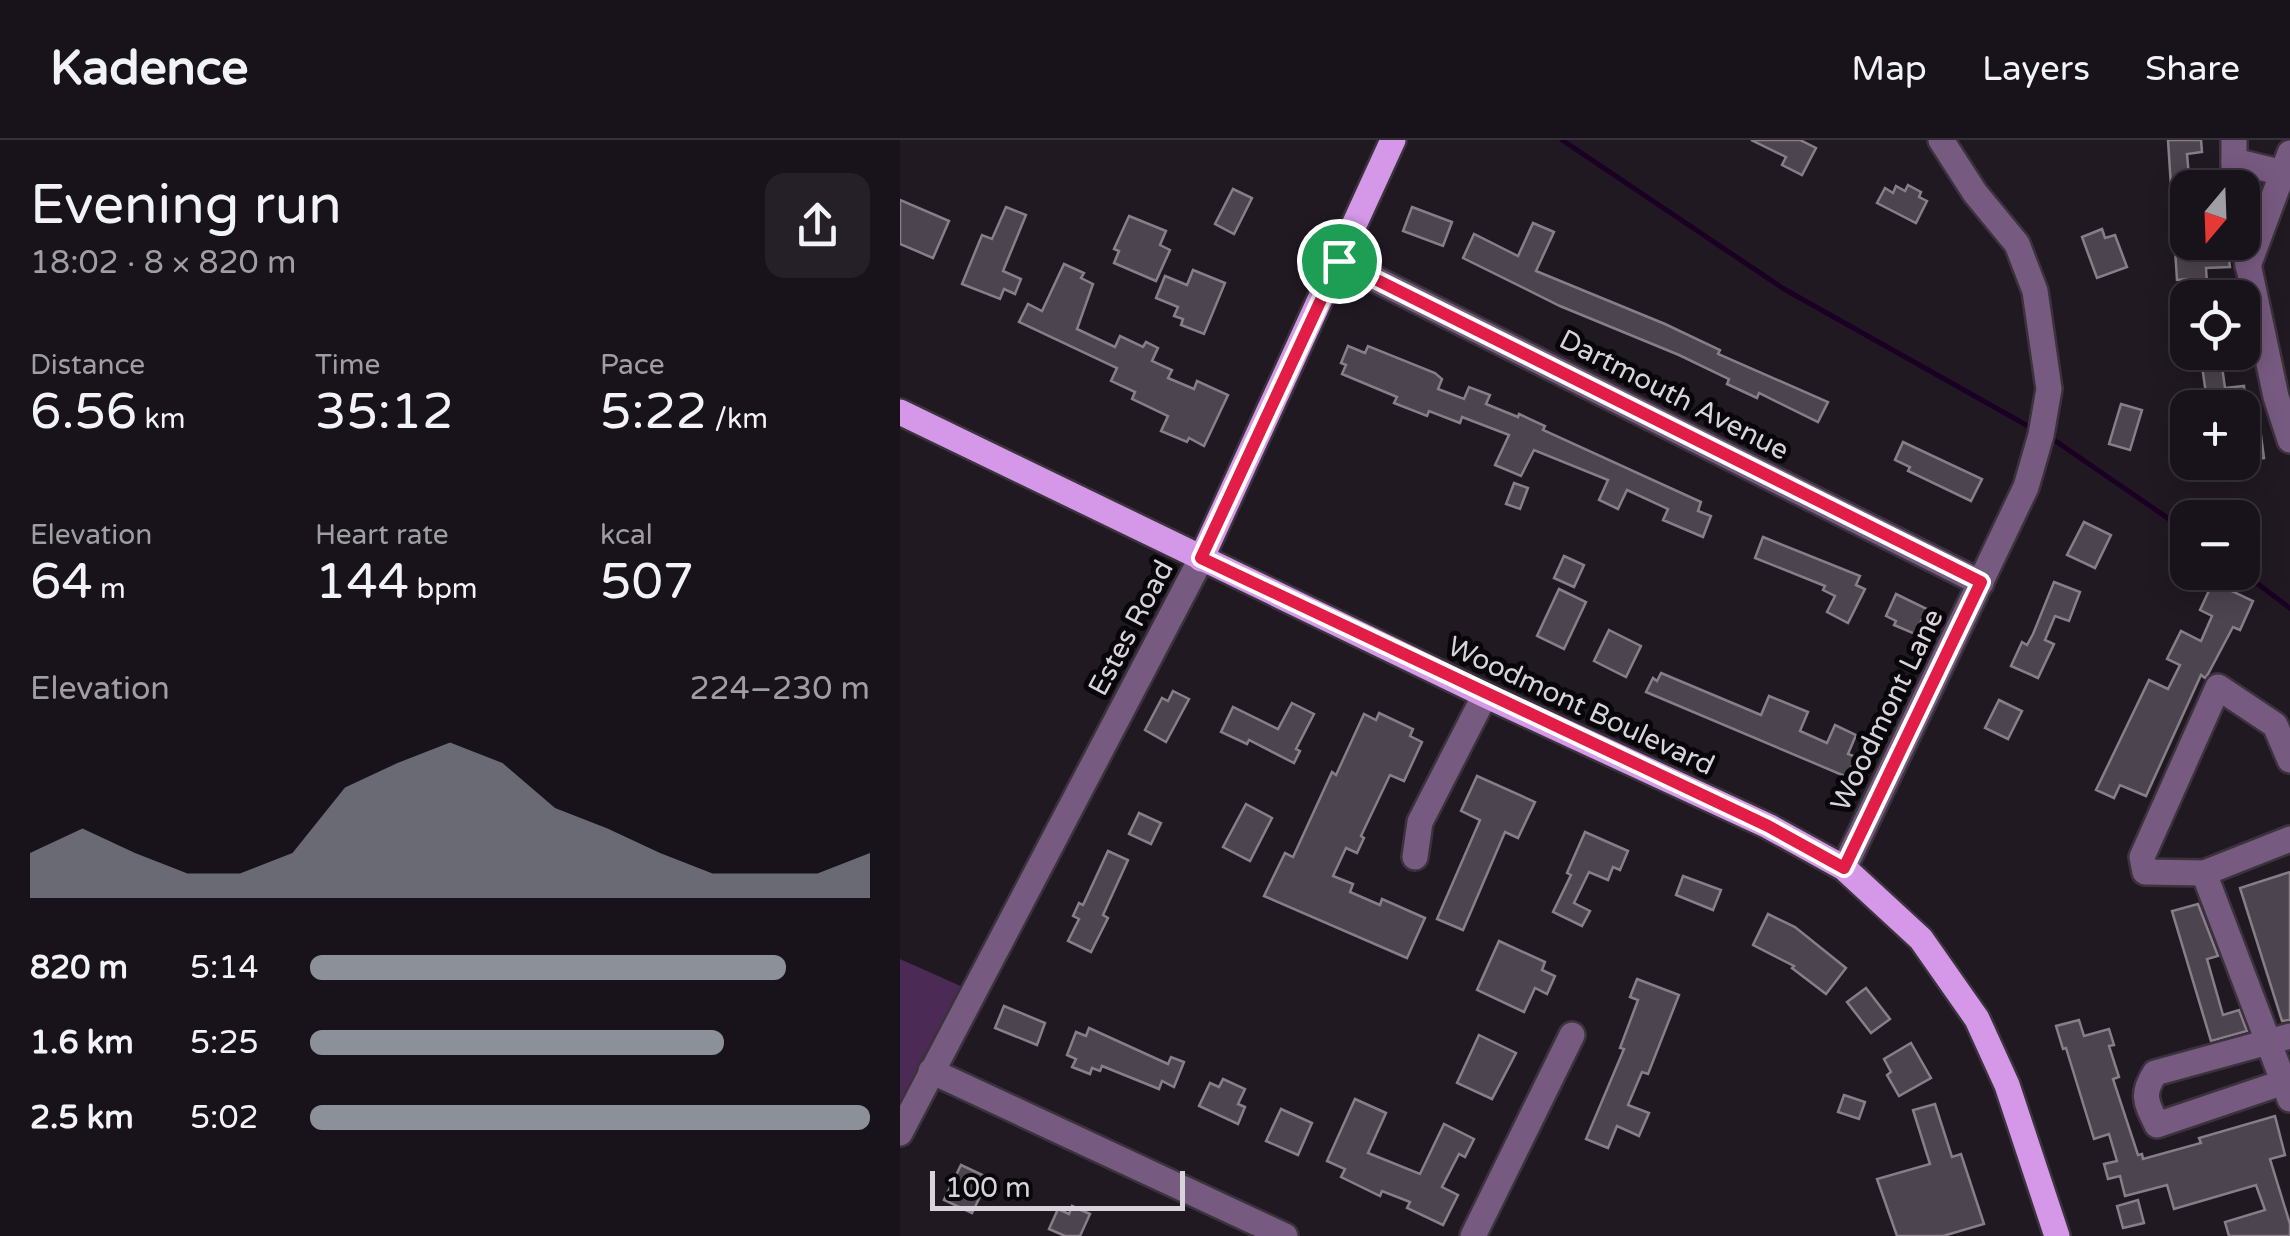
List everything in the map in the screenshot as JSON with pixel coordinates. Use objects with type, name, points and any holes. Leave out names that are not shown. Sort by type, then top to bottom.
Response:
[{"type":"main road","name":"Estes Road","points":[[1201,558],[1394,140]]},
{"type":"main road","name":"Woodmont Boulevard","points":[[900,412],[1485,695],[1768,826],[1844,868],[1921,939],[1977,1019],[2007,1085],[2058,1236]]},
{"type":"street","name":"Woodmont Lane","points":[[1844,868],[2026,487],[2049,388],[2035,291],[2018,244],[1975,194],[1942,140]]},
{"type":"street","points":[[2234,150],[2286,163],[2248,266]]},
{"type":"street","points":[[2247,260],[2276,397],[2290,440]]},
{"type":"street","name":"Dartmouth Avenue","points":[[1339,261],[1981,582]]},
{"type":"street","name":"Estes Road","points":[[900,1133],[1201,558]]},
{"type":"street","points":[[2290,760],[2274,725],[2218,687],[2142,857],[2145,872],[2204,872],[2290,840]]},
{"type":"street","points":[[1414,856],[1420,822],[1485,695]]},
{"type":"street","points":[[2204,872],[2280,1039],[2288,1086],[2158,1124],[2147,1104],[2146,1088],[2156,1074],[2280,1039]]},
{"type":"street","points":[[1473,1236],[1572,1036]]},
{"type":"street","points":[[931,1071],[1285,1236]]},
{"type":"shaded area","points":[[900,959],[965,988],[900,1116]]},
{"type":"building","points":[[1751,140],[1800,140],[1816,148],[1802,175],[1782,165],[1786,157]]},
{"type":"building","points":[[2168,140],[2201,140],[2202,152],[2187,154],[2188,170],[2170,171]]},
{"type":"building","points":[[1908,185],[1921,192],[1919,197],[1927,201],[1916,223],[1877,203],[1885,188],[1893,193],[1896,186],[1905,191]]},
{"type":"building","points":[[1233,189],[1252,198],[1234,234],[1215,224]]},
{"type":"building","points":[[900,200],[949,221],[933,258],[900,244]]},
{"type":"building","points":[[1006,207],[1026,215],[1003,271],[1021,279],[1015,294],[1004,289],[1000,299],[962,284],[982,235],[992,239]]},
{"type":"building","points":[[1412,207],[1452,222],[1443,246],[1403,231]]},
{"type":"building","points":[[1129,216],[1166,231],[1160,245],[1170,250],[1156,281],[1114,263],[1119,251],[1114,249]]},
{"type":"building","points":[[1533,223],[1554,232],[1536,271],[1665,324],[1720,350],[1718,354],[1828,402],[1818,422],[1759,393],[1757,398],[1727,384],[1729,379],[1679,355],[1560,306],[1463,258],[1474,234],[1518,256]]},
{"type":"building","points":[[2102,229],[2105,238],[2115,235],[2127,267],[2097,278],[2082,237]]},
{"type":"building","points":[[2176,260],[2229,260],[2230,267],[2206,268],[2207,280],[2177,280]]},
{"type":"building","points":[[1064,264],[1084,273],[1081,278],[1093,284],[1077,329],[1115,347],[1120,336],[1143,347],[1146,342],[1158,348],[1152,361],[1172,370],[1168,378],[1194,389],[1197,381],[1228,395],[1204,446],[1161,431],[1168,416],[1132,399],[1135,392],[1111,381],[1117,368],[1019,322],[1028,304],[1042,311]]},
{"type":"building","points":[[1193,270],[1225,283],[1204,334],[1181,325],[1183,319],[1174,316],[1178,307],[1156,298],[1165,276],[1187,285]]},
{"type":"building","points":[[1348,346],[1365,353],[1368,346],[1435,373],[1442,379],[1438,389],[1464,399],[1469,387],[1490,395],[1486,404],[1518,417],[1519,414],[1545,426],[1543,430],[1701,502],[1698,511],[1711,516],[1703,537],[1663,520],[1668,509],[1627,490],[1618,509],[1599,500],[1608,480],[1534,450],[1521,476],[1495,465],[1509,435],[1462,417],[1460,423],[1394,403],[1397,397],[1342,374],[1346,365],[1341,363]]},
{"type":"building","points":[[2203,370],[2222,370],[2225,388],[2244,386],[2244,390],[2205,390]]},
{"type":"building","points":[[2121,404],[2142,410],[2130,450],[2109,444]]},
{"type":"building","points":[[1903,442],[1982,479],[1971,501],[1908,471],[1910,467],[1895,460]]},
{"type":"building","points":[[1514,483],[1528,488],[1520,509],[1506,504]]},
{"type":"building","points":[[2084,522],[2111,535],[2095,568],[2067,555]]},
{"type":"building","points":[[1763,537],[1860,576],[1856,585],[1865,589],[1848,623],[1827,612],[1835,596],[1823,590],[1825,586],[1755,558]]},
{"type":"building","points":[[1564,556],[1584,565],[1574,587],[1554,578]]},
{"type":"building","points":[[2054,582],[2080,592],[2069,621],[2055,616],[2045,640],[2054,644],[2038,678],[2011,666],[2022,642],[2027,645],[2033,634]]},
{"type":"building","points":[[1559,589],[1586,602],[1564,649],[1537,636]]},
{"type":"building","points":[[2209,590],[2230,590],[2253,601],[2240,630],[2233,627],[2208,674],[2205,678],[2201,675],[2146,796],[2120,785],[2114,798],[2096,790],[2149,680],[2168,689],[2180,665],[2167,659],[2181,631],[2201,641],[2212,616],[2200,610]]},
{"type":"building","points":[[1896,594],[1927,609],[1915,634],[1894,625],[1896,621],[1886,616]]},
{"type":"building","points":[[1609,630],[1641,646],[1626,677],[1594,661]]},
{"type":"building","points":[[1661,673],[1761,715],[1769,696],[1808,712],[1800,731],[1827,743],[1835,725],[1856,735],[1848,754],[1856,757],[1847,777],[1646,692],[1653,678],[1657,681]]},
{"type":"building","points":[[1173,691],[1189,699],[1166,742],[1145,730],[1162,698],[1168,701]]},
{"type":"building","points":[[1999,700],[2022,711],[2008,739],[1985,728]]},
{"type":"building","points":[[1292,703],[1314,714],[1296,749],[1300,751],[1294,763],[1249,740],[1247,744],[1221,732],[1233,707],[1278,729]]},
{"type":"building","points":[[1379,713],[1413,729],[1410,736],[1422,742],[1404,781],[1390,775],[1357,853],[1346,848],[1333,876],[1353,884],[1350,892],[1380,905],[1382,899],[1425,918],[1407,958],[1264,896],[1285,853],[1293,857],[1364,714],[1376,720]]},
{"type":"building","points":[[1477,776],[1535,802],[1518,838],[1505,832],[1463,930],[1437,919],[1480,820],[1461,811]]},
{"type":"building","points":[[1246,804],[1272,818],[1250,861],[1223,847]]},
{"type":"building","points":[[1139,813],[1161,823],[1151,844],[1129,834]]},
{"type":"building","points":[[1585,832],[1628,851],[1620,870],[1613,867],[1608,880],[1589,872],[1574,903],[1590,911],[1582,926],[1553,912]]},
{"type":"building","points":[[1108,851],[1128,860],[1103,915],[1108,918],[1091,952],[1068,941],[1079,919],[1073,916],[1079,903],[1083,905]]},
{"type":"building","points":[[2290,872],[2290,1020],[2282,1021],[2240,888]]},
{"type":"building","points":[[1683,876],[1721,890],[1713,910],[1676,895]]},
{"type":"building","points":[[2198,904],[2218,956],[2207,959],[2223,1015],[2239,1010],[2247,1031],[2211,1041],[2172,911]]},
{"type":"building","points":[[1768,914],[1795,927],[1846,968],[1826,994],[1794,966],[1753,945]]},
{"type":"building","points":[[1499,941],[1545,962],[1542,970],[1555,976],[1547,994],[1535,988],[1524,1012],[1477,990]]},
{"type":"building","points":[[1637,979],[1679,995],[1648,1074],[1642,1072],[1628,1105],[1649,1113],[1639,1136],[1617,1126],[1608,1148],[1586,1139],[1624,1049],[1620,1048],[1638,1000],[1630,997]]},
{"type":"building","points":[[1866,988],[1890,1019],[1871,1033],[1847,1002]]},
{"type":"building","points":[[1004,1006],[1045,1023],[1037,1045],[995,1028]]},
{"type":"building","points":[[2079,1020],[2084,1036],[2109,1029],[2114,1045],[2109,1046],[2119,1077],[2113,1079],[2138,1155],[2142,1154],[2143,1159],[2275,1116],[2285,1155],[2270,1159],[2290,1224],[2290,1236],[2229,1236],[2225,1222],[2265,1210],[2256,1185],[2174,1209],[2167,1185],[2125,1196],[2120,1176],[2108,1179],[2104,1164],[2117,1161],[2109,1134],[2094,1139],[2056,1026]]},
{"type":"building","points":[[1089,1028],[1168,1064],[1171,1057],[1184,1062],[1174,1087],[1162,1081],[1159,1089],[1102,1066],[1100,1071],[1092,1068],[1090,1074],[1072,1067],[1076,1059],[1067,1055],[1076,1032],[1086,1036]]},
{"type":"building","points":[[1479,1035],[1516,1053],[1492,1099],[1457,1083]]},
{"type":"building","points":[[1911,1043],[1931,1078],[1899,1096],[1887,1075],[1891,1072],[1884,1059]]},
{"type":"building","points":[[1223,1079],[1245,1089],[1238,1104],[1245,1107],[1238,1124],[1199,1106],[1210,1083],[1219,1087]]},
{"type":"building","points":[[1844,1095],[1865,1102],[1859,1119],[1838,1112]]},
{"type":"building","points":[[1355,1099],[1386,1113],[1368,1153],[1420,1174],[1444,1124],[1474,1139],[1465,1157],[1459,1154],[1442,1187],[1458,1195],[1443,1225],[1407,1208],[1410,1202],[1382,1191],[1380,1196],[1341,1177],[1345,1169],[1327,1161]]},
{"type":"building","points":[[1935,1104],[1952,1157],[1961,1154],[1984,1224],[1943,1236],[1897,1236],[1877,1179],[1930,1164],[1913,1110]]},
{"type":"building","points":[[1281,1109],[1312,1123],[1298,1155],[1266,1141]]},
{"type":"building","points":[[961,1165],[989,1178],[972,1213],[944,1200]]},
{"type":"building","points":[[2138,1200],[2144,1223],[2123,1228],[2117,1206]]},
{"type":"building","points":[[1072,1206],[1090,1214],[1080,1236],[1065,1236],[1049,1229],[1058,1209],[1069,1214]]},
{"type":"waterway","points":[[1562,140],[1784,289],[2028,426]]},
{"type":"waterway","points":[[2054,440],[2170,520]]},
{"type":"waterway","points":[[2260,586],[2290,608]]},
{"type":"route","points":[[1339,261],[1981,582],[1844,868],[1768,826],[1201,558],[1339,261]]}]
